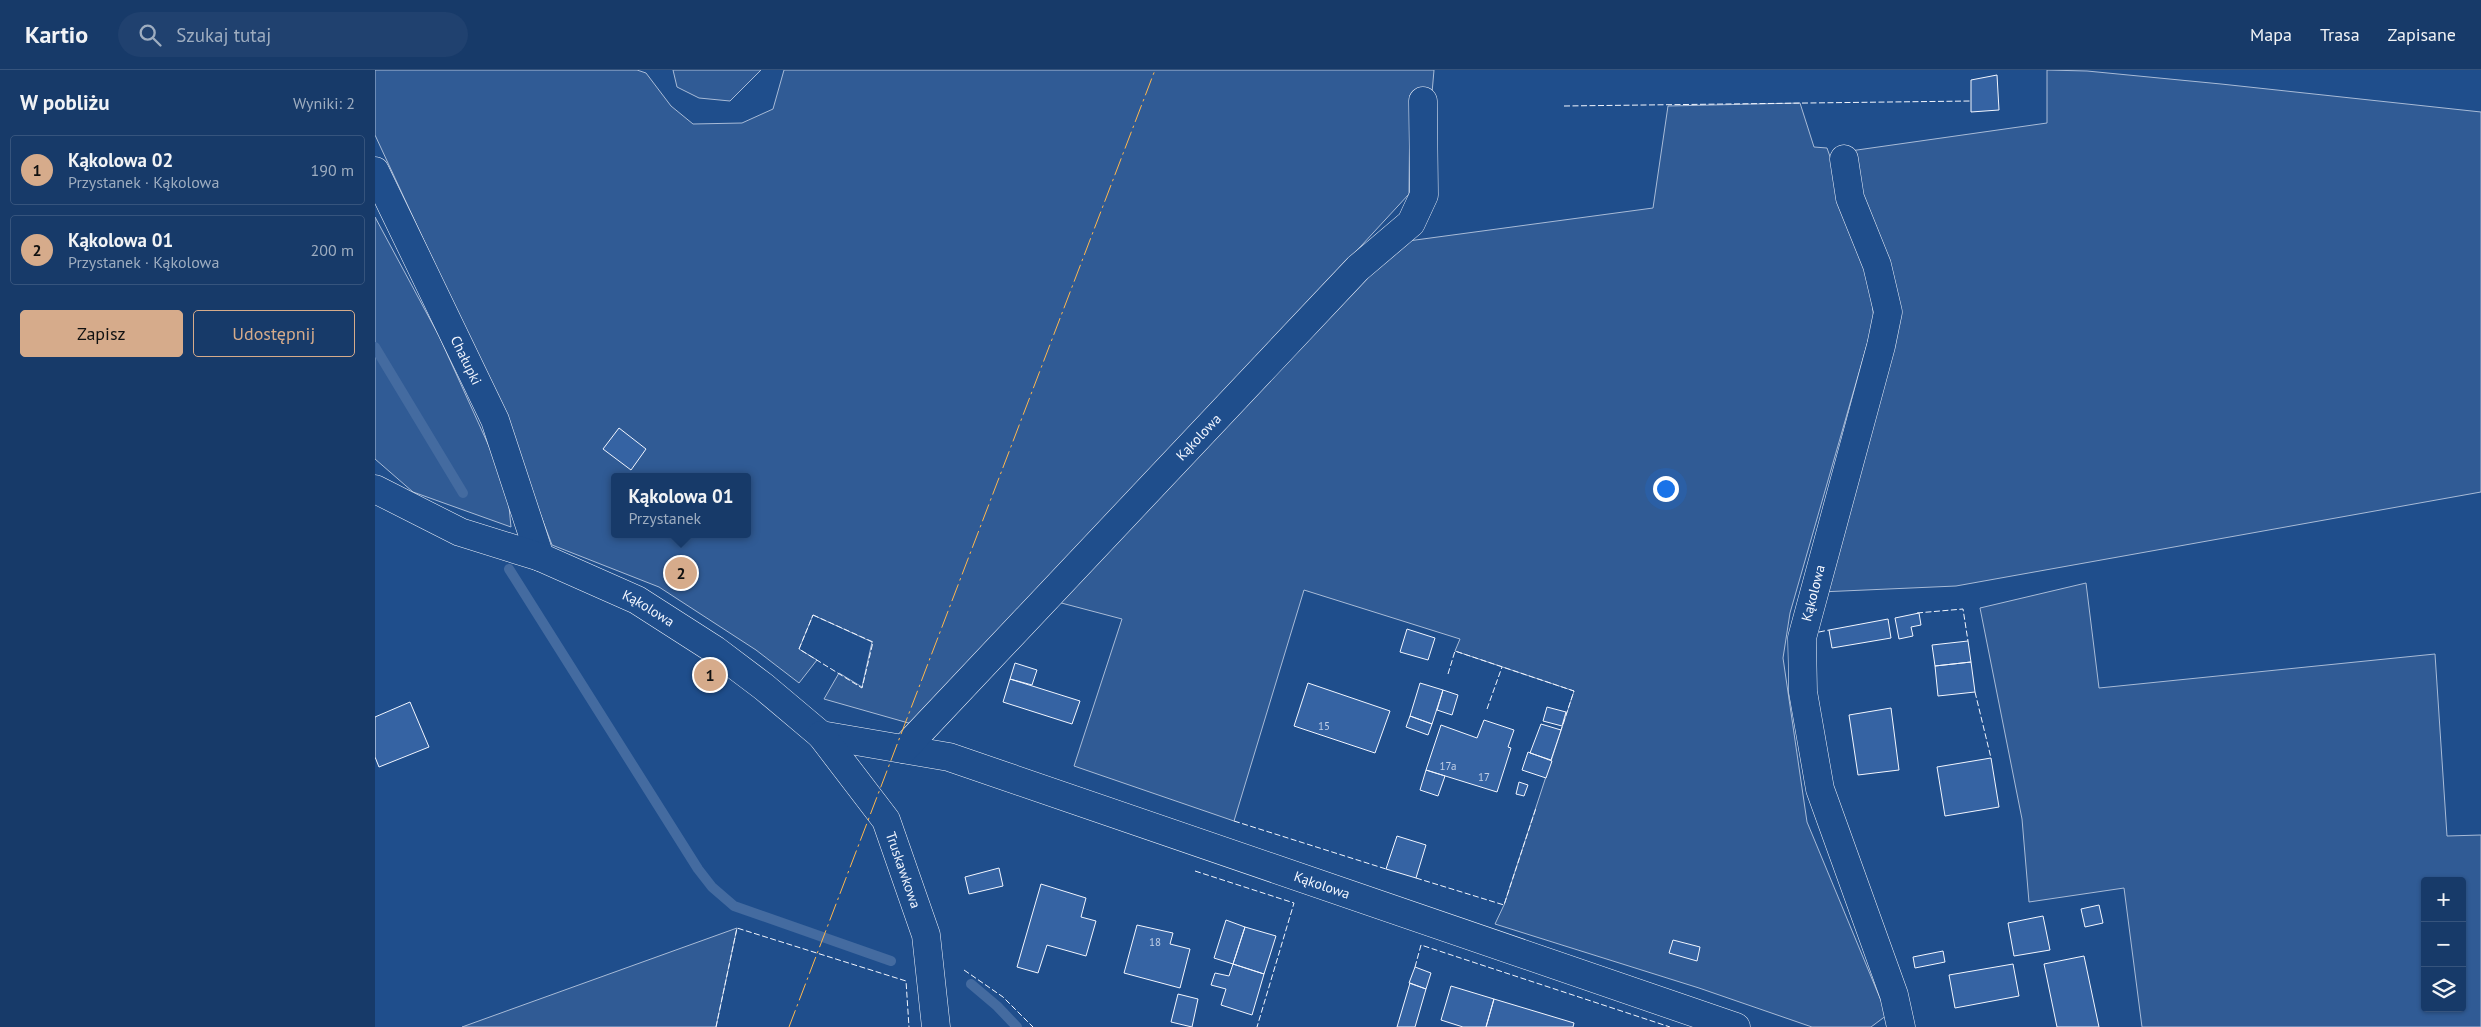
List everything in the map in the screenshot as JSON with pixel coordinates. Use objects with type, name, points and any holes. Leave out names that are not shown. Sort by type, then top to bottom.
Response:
[{"type":"street","name":"Kąkolowa","points":[[904,749],[1357,268],[1411,223],[1424,195],[1423,101]]},
{"type":"street","name":"Kąkolowa","points":[[1844,160],[1850,198],[1877,265],[1887,312],[1881,346],[1802,638],[1803,692],[1820,789],[1894,995],[1901,1027]]},
{"type":"street","name":"Chałupki","points":[[375,171],[495,420],[540,557]]},
{"type":"street","name":"Kąkolowa","points":[[375,489],[460,532],[540,557],[637,600],[715,650],[764,686],[821,735],[949,757],[1736,1027]]},
{"type":"street","name":"Truskawkowa","points":[[821,735],[886,820],[926,935],[936,1027]]},
{"type":"shaded area","points":[[375,70],[637,70],[646,73],[671,106],[693,124],[742,123],[773,109],[784,70],[1434,70],[1432,93],[1410,95],[1409,194],[1183,439],[912,724],[824,699],[839,673],[862,687],[872,642],[813,615],[799,649],[817,660],[799,683],[756,650],[659,587],[552,545],[496,396],[375,135]]},
{"type":"shaded area","points":[[673,70],[761,70],[730,101],[699,98],[677,87]]},
{"type":"shaded area","points":[[2047,70],[2087,71],[2481,112],[2481,492],[1956,586],[1820,592],[1899,317],[1850,151],[2047,123]]},
{"type":"shaded area","points":[[1800,103],[1814,147],[1827,148],[1868,265],[1874,320],[1790,613],[1783,658],[1807,822],[1887,1015],[1871,1027],[1812,1027],[1699,988],[1495,924],[1504,905],[1574,691],[1455,651],[1460,639],[1304,590],[1234,821],[1074,766],[1122,619],[1050,600],[1160,494],[1382,263],[1408,241],[1653,208],[1668,106]]},
{"type":"shaded area","points":[[375,217],[439,336],[507,486],[511,527],[413,492],[375,459]]},
{"type":"shaded area","points":[[2086,583],[2099,688],[2435,654],[2447,836],[2481,835],[2481,1027],[2142,1027],[2124,888],[2029,902],[2022,819],[1980,608]]},
{"type":"shaded area","points":[[737,928],[716,1027],[462,1027]]},
{"type":"building","points":[[1997,75],[1999,110],[1971,112],[1971,80]]},
{"type":"building","points":[[619,428],[646,449],[631,470],[603,449]]},
{"type":"building","points":[[1919,613],[1921,625],[1911,627],[1913,636],[1899,639],[1895,618]]},
{"type":"building","points":[[1888,619],[1891,638],[1832,648],[1829,630]]},
{"type":"building","points":[[1407,629],[1435,638],[1428,660],[1400,652]]},
{"type":"building","points":[[1968,641],[1971,662],[1935,666],[1932,645]]},
{"type":"building","points":[[1971,662],[1975,692],[1938,696],[1935,666]]},
{"type":"building","points":[[1015,663],[1037,670],[1032,685],[1010,679]]},
{"type":"building","points":[[1010,679],[1080,701],[1072,724],[1003,702]]},
{"type":"building","points":[[1308,683],[1390,711],[1375,753],[1294,726]]},
{"type":"building","points":[[1420,683],[1443,690],[1432,724],[1410,716]]},
{"type":"building","points":[[1443,690],[1458,695],[1452,715],[1437,710]]},
{"type":"building","points":[[410,702],[429,747],[379,767],[375,757],[375,717]]},
{"type":"building","points":[[1547,707],[1566,712],[1562,726],[1543,721]]},
{"type":"building","points":[[1891,708],[1899,770],[1858,775],[1849,715]]},
{"type":"building","points":[[1410,716],[1432,724],[1428,735],[1406,727]]},
{"type":"building","points":[[1484,720],[1514,730],[1508,747],[1511,748],[1497,792],[1426,770],[1441,725],[1477,738]]},
{"type":"building","points":[[1541,724],[1561,730],[1551,760],[1530,753]]},
{"type":"building","points":[[1528,752],[1552,761],[1546,778],[1522,770]]},
{"type":"building","points":[[1991,758],[1999,807],[1945,816],[1937,767]]},
{"type":"building","points":[[1426,770],[1445,776],[1438,796],[1420,790]]},
{"type":"building","points":[[1519,782],[1528,785],[1524,796],[1516,794]]},
{"type":"building","points":[[1397,836],[1426,845],[1416,878],[1386,869]]},
{"type":"building","points":[[999,868],[1003,886],[969,894],[965,877]]},
{"type":"building","points":[[1041,884],[1086,898],[1081,917],[1096,921],[1086,956],[1047,945],[1038,973],[1017,967]]},
{"type":"building","points":[[2099,905],[2103,923],[2085,927],[2081,909]]},
{"type":"building","points":[[2043,916],[2050,950],[2014,956],[2008,923]]},
{"type":"building","points":[[1226,920],[1245,927],[1233,964],[1214,958]]},
{"type":"building","points":[[1137,925],[1173,933],[1170,944],[1190,949],[1180,988],[1124,973]]},
{"type":"building","points":[[1245,927],[1276,936],[1264,974],[1233,964]]},
{"type":"building","points":[[1673,940],[1700,947],[1697,961],[1669,953]]},
{"type":"building","points":[[1943,951],[1945,962],[1915,968],[1913,957]]},
{"type":"building","points":[[2084,956],[2099,1027],[2057,1027],[2044,964]]},
{"type":"building","points":[[1233,964],[1264,974],[1252,1015],[1221,1005],[1226,989],[1211,985],[1215,973],[1229,976]]},
{"type":"building","points":[[2013,964],[2019,996],[1955,1008],[1949,975]]},
{"type":"building","points":[[1415,967],[1431,973],[1426,989],[1409,983]]},
{"type":"building","points":[[1410,983],[1426,989],[1415,1027],[1397,1027]]},
{"type":"building","points":[[1451,986],[1494,999],[1486,1027],[1463,1027],[1441,1020]]},
{"type":"building","points":[[1178,994],[1198,999],[1192,1027],[1171,1022]]},
{"type":"building","points":[[1494,999],[1574,1023],[1573,1027],[1486,1027]]},
{"type":"waterway","points":[[375,347],[463,493]]},
{"type":"waterway","points":[[509,569],[698,869],[712,887],[734,906],[891,961]]},
{"type":"waterway","points":[[971,984],[997,1006],[1017,1027]]},
{"type":"fence","points":[[1564,106],[1971,101]]},
{"type":"fence","points":[[1917,613],[1963,609],[1968,641]]},
{"type":"fence","points":[[813,615],[873,642],[862,688],[799,649],[813,615]]},
{"type":"fence","points":[[1819,632],[1829,630]]},
{"type":"fence","points":[[1448,674],[1455,651],[1574,691],[1561,730]]},
{"type":"fence","points":[[1487,709],[1502,667]]},
{"type":"fence","points":[[1975,692],[1991,758]]},
{"type":"fence","points":[[1416,878],[1504,905],[1536,808]]},
{"type":"fence","points":[[1234,821],[1386,869]]},
{"type":"fence","points":[[1195,871],[1294,903],[1257,1027]]},
{"type":"fence","points":[[716,1027],[737,928],[906,981],[909,1027]]},
{"type":"fence","points":[[1415,967],[1421,945],[1670,1027]]},
{"type":"fence","points":[[964,970],[1003,997],[1033,1027]]},
{"type":"power","points":[[789,1027],[1155,70]]},
{"type":"place","name":"Kąkolowa 01","points":[[681,573]]},
{"type":"place","name":"Kąkolowa 02","points":[[710,675]]}]
